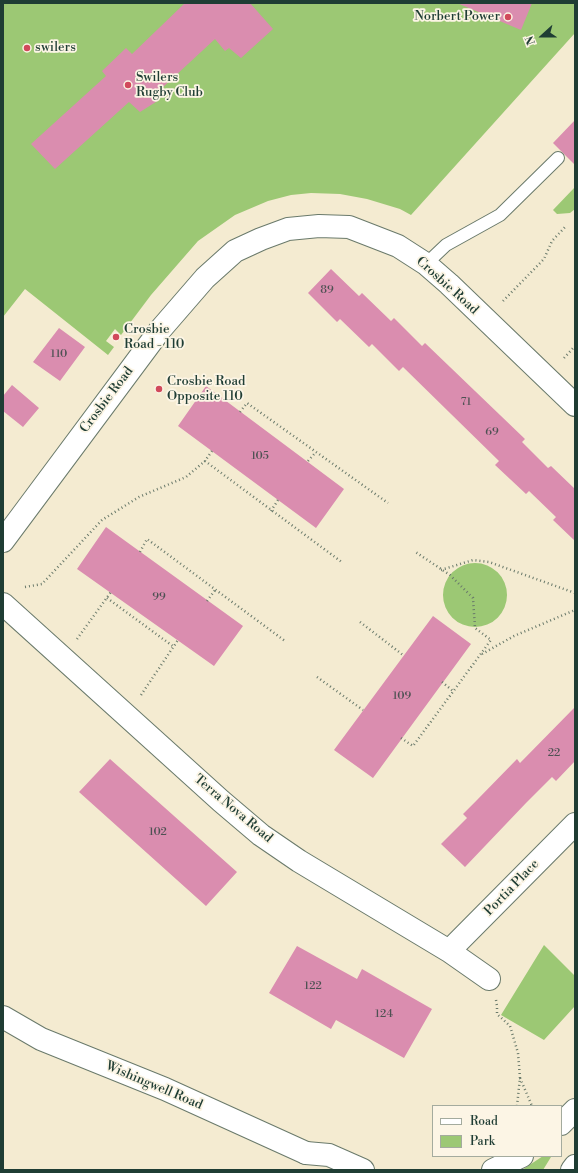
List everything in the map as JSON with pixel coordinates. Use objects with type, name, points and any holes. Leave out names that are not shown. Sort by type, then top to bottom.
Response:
[{"type":"street","name":"Crosbie Road","points":[[3,541],[160,330],[205,278],[235,252],[261,239],[288,229],[319,226],[349,227],[398,246],[426,264],[575,405]]},
{"type":"street","name":"Terra Nova Road","points":[[3,604],[221,801],[261,835],[299,861],[449,951],[489,979]]},
{"type":"street","name":"Portia Place","points":[[449,951],[575,824]]},
{"type":"street","name":"Wishingwell Road","points":[[3,1017],[41,1039],[165,1089],[306,1153]]},
{"type":"street","points":[[562,1123],[575,1110]]},
{"type":"street","points":[[306,1153],[320,1170]]},
{"type":"street","points":[[306,1153],[329,1155],[363,1170]]},
{"type":"street","points":[[493,1170],[520,1157]]},
{"type":"street","points":[[572,1170],[575,1166]]},
{"type":"lane","points":[[426,264],[446,245],[500,215],[558,158]]},
{"type":"path","points":[[503,301],[544,259],[552,241],[565,227]]},
{"type":"path","points":[[564,358],[575,346]]},
{"type":"path","points":[[240,412],[247,403],[388,503]]},
{"type":"path","points":[[25,587],[42,584],[102,520],[139,497],[186,477],[205,461],[212,451]]},
{"type":"path","points":[[308,461],[316,452]]},
{"type":"path","points":[[205,461],[270,511],[343,563]]},
{"type":"path","points":[[270,511],[278,500]]},
{"type":"path","points":[[140,552],[147,539],[285,641]]},
{"type":"path","points":[[402,738],[413,746],[491,640],[475,628],[473,598],[464,587],[414,551]]},
{"type":"path","points":[[442,570],[473,560],[484,561],[575,593]]},
{"type":"path","points":[[207,601],[216,589]]},
{"type":"path","points":[[77,640],[111,592]]},
{"type":"path","points":[[107,598],[174,647]]},
{"type":"path","points":[[480,655],[514,636],[575,610]]},
{"type":"path","points":[[360,622],[403,655]]},
{"type":"path","points":[[140,696],[178,640]]},
{"type":"path","points":[[317,677],[363,710]]},
{"type":"path","points":[[442,682],[453,691]]},
{"type":"path","points":[[489,979],[498,1006],[497,1014],[510,1026],[518,1053],[520,1078],[517,1105]]},
{"type":"path","points":[[520,1078],[532,1105]]},
{"type":"green space","points":[[3,3],[575,3],[575,33],[411,215],[400,209],[367,199],[340,194],[311,193],[291,195],[268,201],[235,215],[198,241],[151,295],[121,335],[115,329],[106,341],[114,347],[108,355],[25,289],[3,317]]},
{"type":"green space","points":[[575,187],[575,209],[570,213],[557,214],[553,210]]},
{"type":"green space","points":[[469,563],[481,563],[498,572],[505,583],[507,595],[505,607],[498,618],[481,627],[469,627],[457,622],[448,613],[443,601],[443,589],[448,577],[457,568]]},
{"type":"green space","points":[[544,945],[575,976],[575,1006],[544,1040],[501,1015]]},
{"type":"green space","points":[[542,1157],[551,1157],[543,1170],[522,1170]]},
{"type":"building","name":"Swilers Rugby Club","points":[[185,3],[250,3],[273,29],[241,58],[229,48],[225,51],[215,39],[162,88],[164,91],[157,98],[159,100],[140,112],[129,102],[55,169],[31,144],[106,76],[102,71],[126,48],[132,54]]},
{"type":"building","name":"Norbert Power","points":[[457,3],[532,3],[521,30]]},
{"type":"building","points":[[575,120],[575,165],[553,143]]},
{"type":"building","points":[[331,269],[359,296],[362,293],[391,321],[394,318],[422,346],[425,343],[525,439],[522,442],[548,468],[551,466],[575,489],[575,541],[553,520],[556,517],[529,491],[526,494],[495,465],[499,461],[403,367],[399,371],[372,344],[369,347],[340,319],[337,322],[308,293]]},
{"type":"building","points":[[59,328],[85,347],[60,381],[33,362]]},
{"type":"building","points":[[12,385],[39,408],[23,427],[3,411],[3,396]]},
{"type":"building","points":[[206,386],[344,489],[316,528],[178,426]]},
{"type":"building","points":[[106,527],[243,626],[214,666],[77,569]]},
{"type":"building","points":[[433,616],[471,644],[373,778],[334,750]]},
{"type":"building","points":[[575,707],[575,761],[556,781],[552,777],[465,867],[441,844],[467,818],[463,814],[517,759],[520,763]]},
{"type":"building","points":[[110,759],[237,872],[206,906],[79,792]]},
{"type":"building","points":[[297,946],[357,979],[362,969],[432,1009],[404,1058],[336,1020],[331,1029],[269,993]]},
{"type":"place","name":"Norbert Power","points":[[508,17]]},
{"type":"place","name":"swilers","points":[[27,48]]},
{"type":"place","name":"Swilers Rugby Club","points":[[128,85]]},
{"type":"place","name":"Crosbie Road - 110","points":[[116,337]]},
{"type":"place","name":"Crosbie Road Opposite 110","points":[[159,389]]}]
